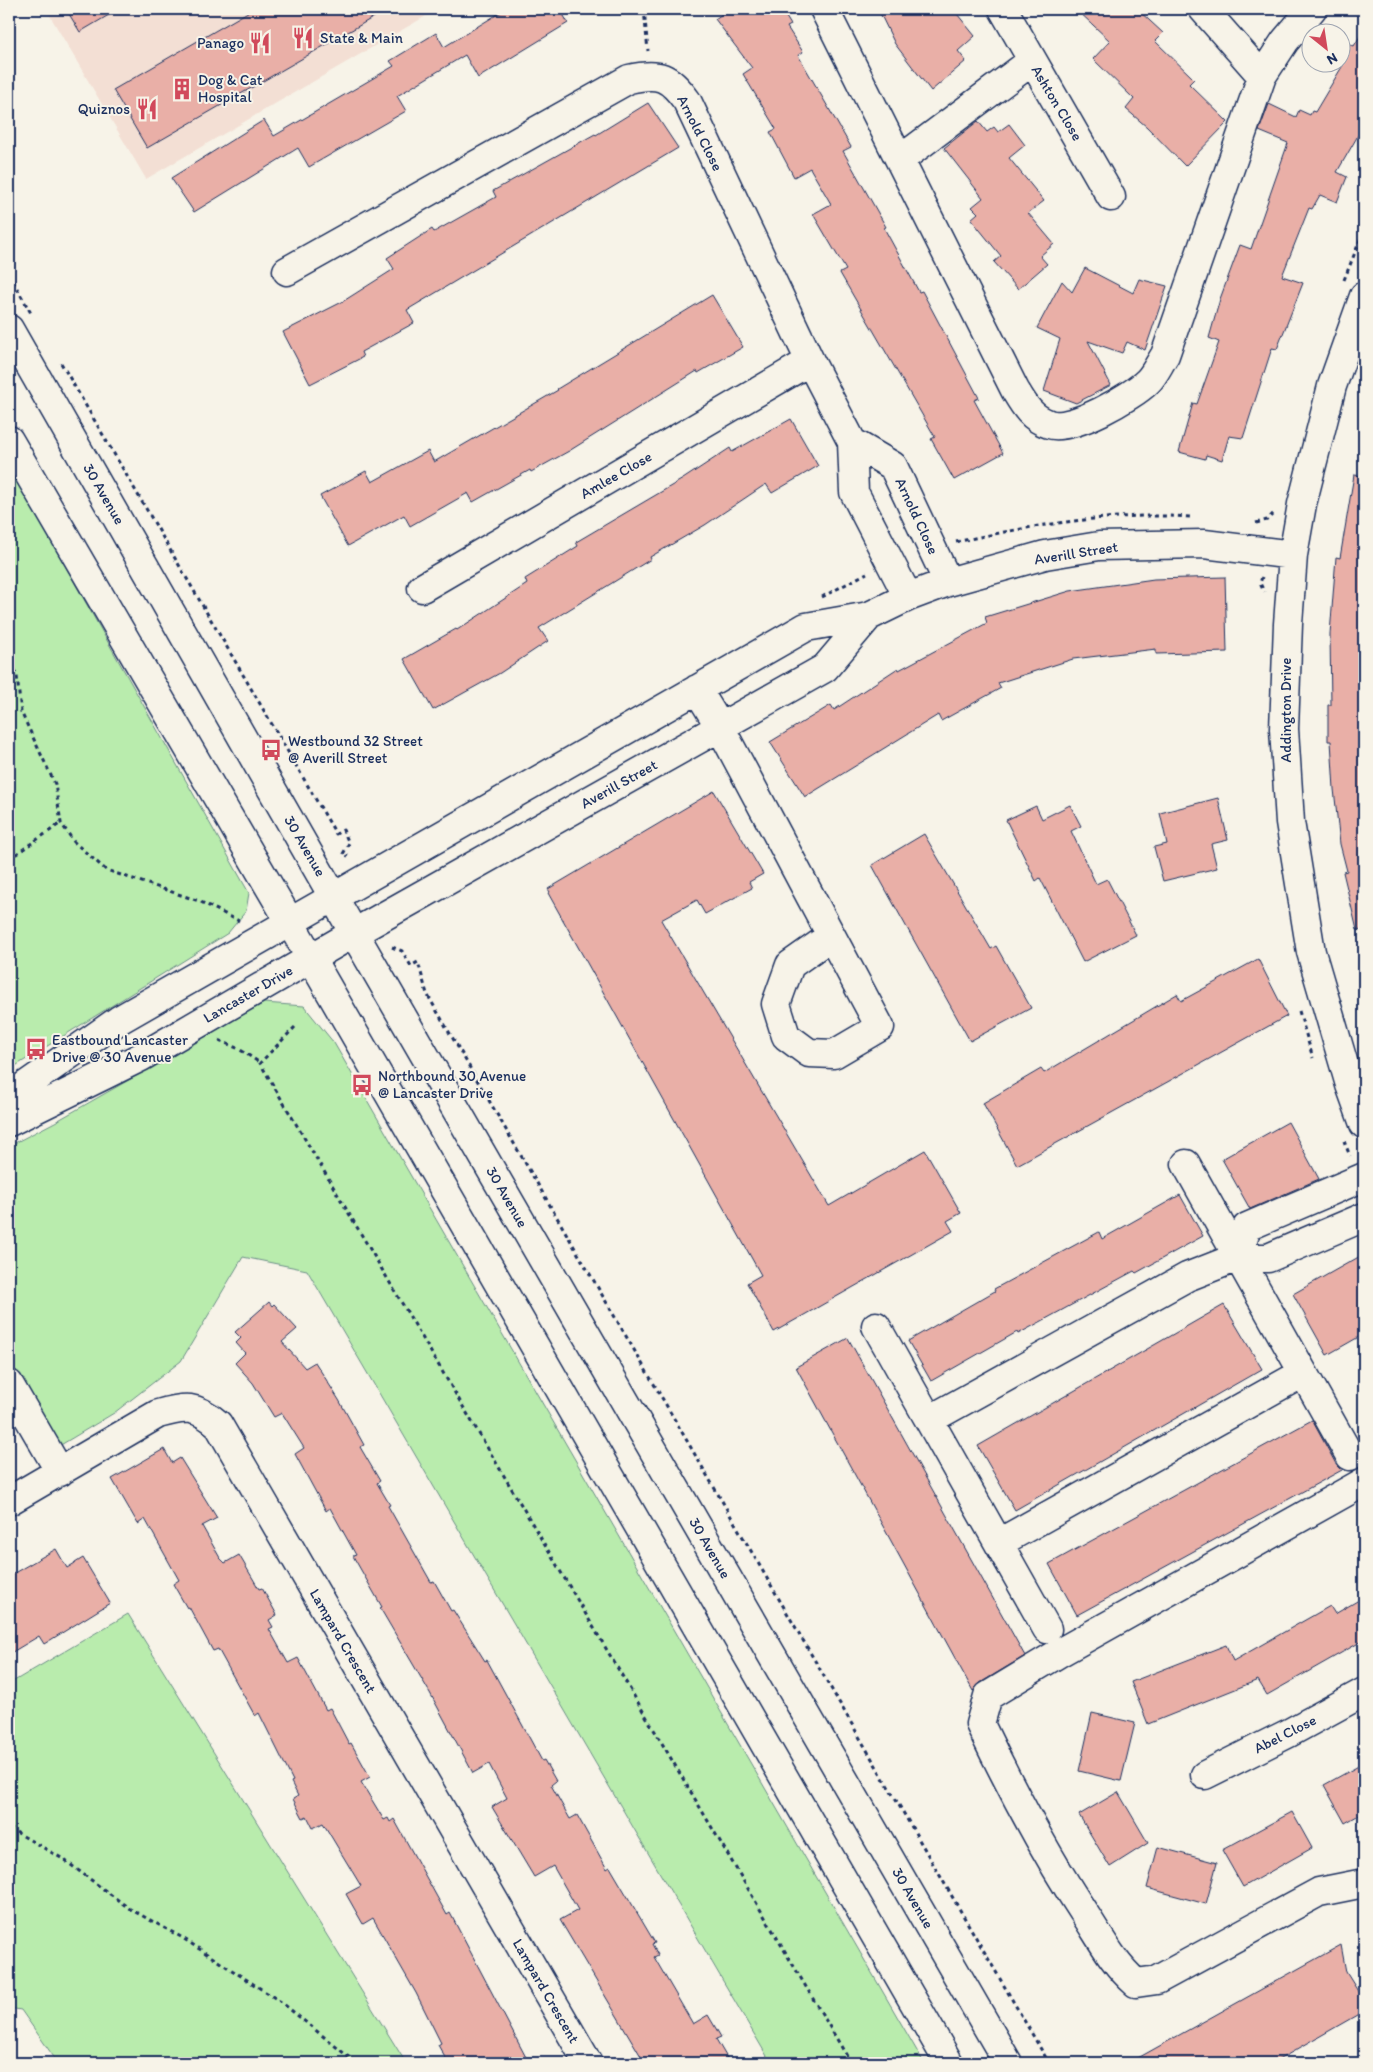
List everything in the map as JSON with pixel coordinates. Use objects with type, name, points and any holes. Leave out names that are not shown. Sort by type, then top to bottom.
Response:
[{"type":"street","points":[[824,9],[1015,390],[1029,413],[1050,425],[1078,423],[1125,398],[1148,381],[1165,355],[1262,76],[1285,41],[1312,9]]},
{"type":"street","name":"Ashton Close","points":[[1003,9],[1111,197]]},
{"type":"street","points":[[1203,9],[1262,76]]},
{"type":"street","points":[[900,159],[1032,61]]},
{"type":"street","points":[[287,271],[597,95],[629,79],[650,74]]},
{"type":"street","name":"Arnold Close","points":[[650,74],[669,81],[687,101],[810,361],[852,442],[854,492],[908,597]]},
{"type":"street","name":"Addington Drive","points":[[1353,289],[1359,324],[1332,386],[1302,504],[1293,555],[1284,729],[1290,822],[1311,952],[1344,1066],[1364,1124]]},
{"type":"street","name":"30 Avenue","points":[[9,329],[354,933],[1008,2063]]},
{"type":"street","name":"Amlee Close","points":[[422,588],[810,361]]},
{"type":"street","points":[[9,440],[311,958],[949,2063]]},
{"type":"street","name":"Arnold Close","points":[[852,442],[893,466],[948,582]]},
{"type":"street","name":"Averill Street","points":[[334,897],[806,627],[869,616],[908,597],[948,582],[1045,555],[1099,546],[1204,544],[1293,555]]},
{"type":"street","name":"Averill Street","points":[[354,933],[825,668],[869,616]]},
{"type":"street","points":[[697,689],[720,727],[832,936]]},
{"type":"street","points":[[9,1097],[119,1020],[334,897]]},
{"type":"street","name":"Lancaster Drive","points":[[9,1122],[141,1057],[354,933]]},
{"type":"street","points":[[1186,1164],[1350,1456]]},
{"type":"street","points":[[1238,1257],[1247,1227],[1364,1177]]},
{"type":"street","points":[[929,1420],[1188,1277],[1238,1257],[1268,1258],[1364,1217]]},
{"type":"street","points":[[876,1326],[1047,1629]]},
{"type":"street","points":[[999,1543],[1303,1373]]},
{"type":"street","points":[[9,1384],[60,1472]]},
{"type":"street","name":"Lampard Crescent","points":[[9,1501],[158,1414],[174,1410],[196,1409],[205,1413],[218,1424],[588,2063]]},
{"type":"street","points":[[1364,1482],[1059,1653],[988,1696],[980,1724],[1008,1783],[1068,1889],[1121,1970],[1136,1983],[1157,1980],[1319,1892],[1364,1883]]},
{"type":"street","name":"Abel Close","points":[[1205,1775],[1289,1733],[1364,1692]]},
{"type":"path","points":[[644,9],[650,74]]},
{"type":"path","points":[[1353,289],[1364,230]]},
{"type":"path","points":[[9,274],[34,317]]},
{"type":"path","points":[[59,360],[336,834],[343,830],[349,843],[343,854],[348,856]]},
{"type":"path","points":[[1251,523],[1267,520],[1273,515],[1276,507]]},
{"type":"path","points":[[950,543],[1042,525],[1103,517],[1158,515],[1195,517]]},
{"type":"path","points":[[9,654],[17,676],[21,712],[55,784],[62,823],[74,842],[106,870],[199,902],[244,924]]},
{"type":"path","points":[[9,859],[62,823]]},
{"type":"path","points":[[394,948],[402,951],[411,966],[418,962],[427,994],[1049,2063]]},
{"type":"path","points":[[260,1064],[295,1027]]},
{"type":"path","points":[[214,1038],[239,1049],[260,1064],[851,2063]]},
{"type":"path","points":[[9,1828],[63,1859],[130,1910],[181,1937],[281,2002],[356,2063]]},
{"type":"shaded area","points":[[46,9],[438,9],[146,179]]},
{"type":"green space","points":[[9,466],[249,893],[246,911],[228,933],[9,1070]]},
{"type":"green space","points":[[264,1003],[304,1006],[334,1043],[924,2063],[771,2063],[307,1270],[243,1257],[181,1361],[114,1413],[59,1446],[9,1363],[9,1146],[55,1122]]},
{"type":"green space","points":[[128,1614],[406,2063],[58,2063],[21,2010],[9,2008],[9,1684]]},
{"type":"building","points":[[66,9],[119,9],[80,32]]},
{"type":"building","points":[[253,9],[388,9],[147,148],[113,90]]},
{"type":"building","points":[[506,9],[560,9],[568,23],[478,78],[465,55],[397,96],[406,111],[309,167],[298,148],[194,212],[171,178],[264,120],[274,136],[394,66],[390,61],[436,33],[444,47]]},
{"type":"building","points":[[729,9],[781,9],[791,25],[787,27],[803,52],[798,55],[851,147],[843,151],[886,227],[884,228],[919,292],[922,291],[979,398],[974,400],[1003,453],[954,480],[931,439],[935,437],[840,273],[846,270],[813,214],[831,204],[810,168],[794,177],[770,132],[776,129],[743,74],[752,68],[715,19]]},
{"type":"building","points":[[878,9],[953,9],[975,36],[958,51],[966,61],[931,91],[895,44]]},
{"type":"building","points":[[1076,9],[1137,9],[1163,33],[1155,41],[1194,79],[1189,84],[1228,122],[1185,166],[1147,127],[1126,109],[1134,99],[1093,59],[1110,41]]},
{"type":"building","points":[[1364,30],[1364,125],[1337,172],[1347,177],[1337,202],[1320,195],[1312,209],[1309,208],[1282,276],[1303,283],[1277,349],[1272,348],[1243,438],[1229,436],[1222,460],[1206,455],[1205,459],[1179,452],[1193,403],[1197,404],[1219,342],[1209,338],[1220,299],[1240,245],[1251,249],[1288,143],[1259,131],[1269,104],[1296,117],[1299,110],[1310,115],[1312,111],[1315,112],[1339,72],[1350,72],[1350,44],[1354,46]]},
{"type":"building","points":[[648,103],[678,148],[407,310],[414,323],[361,352],[363,357],[310,384],[283,332],[342,302],[394,269],[387,258],[432,229],[434,232],[496,197],[493,191],[596,135]]},
{"type":"building","points":[[978,121],[987,132],[994,127],[998,132],[1009,124],[1025,145],[1009,158],[1044,201],[1028,213],[1054,244],[1040,256],[1047,264],[1018,289],[994,262],[1001,256],[971,219],[978,213],[972,207],[983,198],[944,148]]},
{"type":"building","points":[[1085,268],[1133,293],[1139,279],[1167,286],[1145,350],[1127,342],[1122,353],[1088,341],[1111,385],[1076,403],[1044,391],[1060,339],[1037,328],[1062,281],[1072,292]]},
{"type":"building","points":[[712,295],[743,347],[698,373],[697,371],[569,451],[531,472],[530,470],[473,502],[468,493],[410,526],[404,515],[348,546],[320,496],[366,471],[372,482],[428,451],[434,462],[558,390]]},
{"type":"building","points":[[791,419],[818,466],[772,493],[766,484],[705,525],[650,557],[651,559],[539,628],[548,641],[500,673],[433,710],[404,659],[457,630],[527,584],[525,579],[578,546],[576,542],[683,479],[730,448],[732,452]]},
{"type":"building","points":[[1354,475],[1364,476],[1364,929],[1357,930],[1343,872],[1347,871],[1340,844],[1331,741],[1328,741],[1328,705],[1331,705],[1330,634],[1336,557],[1340,558]]},
{"type":"building","points":[[1225,577],[1227,652],[1156,654],[1156,649],[1073,659],[998,683],[1001,688],[941,721],[938,715],[805,797],[770,742],[831,705],[834,710],[898,668],[899,670],[987,623],[985,617],[1070,591],[1154,579]]},
{"type":"building","points":[[714,791],[763,874],[749,882],[752,888],[705,914],[697,900],[661,920],[829,1206],[925,1150],[961,1213],[947,1221],[953,1231],[774,1332],[747,1283],[761,1275],[548,893],[550,892],[548,889]]},
{"type":"building","points":[[1218,798],[1228,840],[1211,844],[1217,868],[1163,881],[1154,847],[1167,844],[1160,813]]},
{"type":"building","points":[[1070,805],[1081,826],[1071,831],[1096,884],[1107,879],[1136,935],[1083,962],[1040,878],[1036,881],[1006,820],[1036,806],[1042,819]]},
{"type":"building","points":[[924,834],[991,949],[996,946],[1031,1008],[970,1041],[872,865]]},
{"type":"building","points":[[1258,959],[1287,1016],[1017,1165],[983,1103],[1041,1069],[1044,1073],[1177,994],[1181,1001]]},
{"type":"building","points":[[1288,1122],[1319,1179],[1250,1209],[1222,1159]]},
{"type":"building","points":[[1180,1195],[1203,1236],[1018,1334],[1017,1332],[931,1381],[908,1341],[995,1291],[994,1289],[1099,1232],[1102,1239]]},
{"type":"building","points":[[1364,1254],[1364,1334],[1327,1355],[1293,1294]]},
{"type":"building","points":[[269,1302],[272,1306],[274,1304],[297,1329],[282,1342],[305,1368],[315,1362],[339,1400],[364,1445],[360,1447],[380,1481],[377,1483],[390,1505],[388,1506],[431,1582],[434,1581],[451,1611],[453,1610],[485,1661],[487,1660],[542,1761],[544,1760],[556,1781],[551,1785],[570,1819],[577,1815],[607,1869],[610,1867],[655,1943],[652,1944],[658,1955],[654,1957],[693,2024],[708,2015],[721,2037],[716,2039],[730,2063],[645,2063],[560,1920],[578,1910],[553,1866],[534,1877],[492,1807],[507,1798],[489,1764],[473,1773],[430,1693],[380,1608],[382,1607],[353,1556],[356,1555],[330,1508],[326,1511],[295,1454],[304,1448],[282,1413],[274,1417],[253,1383],[235,1363],[245,1353],[236,1343],[241,1338],[235,1332]]},
{"type":"building","points":[[1224,1305],[1262,1369],[1015,1510],[978,1446]]},
{"type":"building","points":[[848,1338],[1025,1656],[980,1683],[973,1691],[796,1367]]},
{"type":"building","points":[[1312,1420],[1336,1464],[1342,1470],[1077,1615],[1049,1564]]},
{"type":"building","points":[[164,1449],[172,1463],[180,1458],[217,1518],[202,1526],[220,1558],[225,1563],[239,1555],[259,1589],[262,1588],[277,1615],[269,1620],[273,1627],[269,1629],[288,1663],[298,1658],[326,1710],[330,1708],[349,1744],[351,1743],[370,1777],[361,1782],[384,1820],[388,1818],[390,1822],[394,1819],[447,1915],[450,1913],[529,2063],[448,2063],[438,2045],[441,2043],[416,1993],[373,1918],[363,1924],[346,1894],[361,1886],[323,1823],[313,1828],[307,1816],[303,1818],[293,1799],[298,1796],[291,1782],[293,1781],[259,1713],[255,1716],[218,1649],[213,1651],[189,1607],[187,1608],[173,1584],[179,1580],[145,1519],[138,1524],[112,1479]]},
{"type":"building","points":[[56,1549],[67,1568],[83,1558],[110,1603],[44,1644],[39,1636],[9,1654],[9,1576]]},
{"type":"building","points":[[1364,1597],[1364,1640],[1267,1695],[1258,1680],[1148,1724],[1131,1682],[1226,1645],[1233,1661],[1330,1606],[1335,1614]]},
{"type":"building","points":[[1092,1713],[1135,1723],[1121,1781],[1079,1771]]},
{"type":"building","points":[[1364,1763],[1364,1812],[1345,1823],[1324,1785]]},
{"type":"building","points":[[1118,1792],[1148,1843],[1110,1867],[1079,1815]]},
{"type":"building","points":[[1292,1812],[1312,1848],[1243,1887],[1222,1850]]},
{"type":"building","points":[[1158,1847],[1217,1863],[1206,1904],[1147,1888]]},
{"type":"building","points":[[1341,1945],[1346,1972],[1364,2001],[1364,2011],[1273,2063],[1129,2063]]},
{"type":"place","name":"State & Main","points":[[303,38]]},
{"type":"place","name":"Panago","points":[[260,43]]},
{"type":"place","name":"Dog & Cat Hospital","points":[[182,89]]},
{"type":"place","name":"Quiznos","points":[[147,109]]},
{"type":"place","name":"Westbound 32 Street @ Averill Street","points":[[271,750]]},
{"type":"place","name":"Eastbound Lancaster Drive @ 30 Avenue","points":[[36,1049]]},
{"type":"place","name":"Northbound 30 Avenue @ Lancaster Drive","points":[[362,1085]]}]
